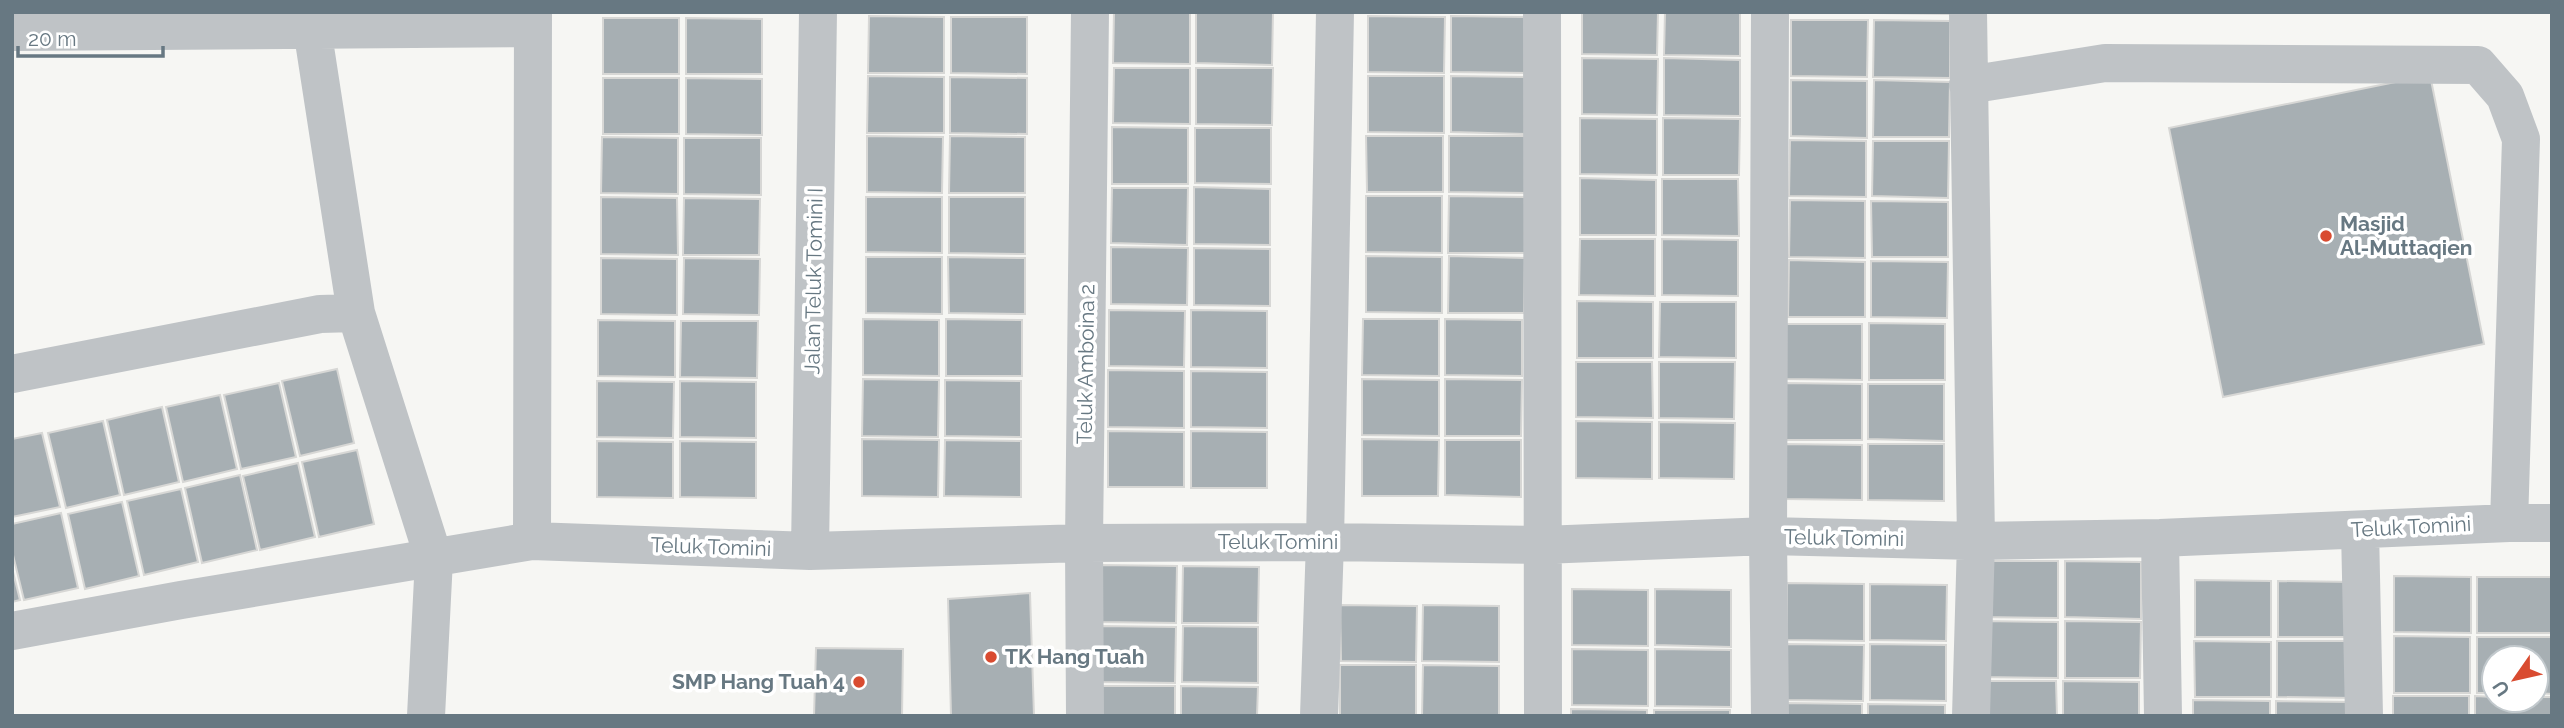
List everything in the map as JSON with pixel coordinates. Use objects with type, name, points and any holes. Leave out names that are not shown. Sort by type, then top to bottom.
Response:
[{"type":"street","name":"Jalan Teluk Tomini I","points":[[810,551],[818,12]]},
{"type":"street","name":"Teluk Amboina 2","points":[[1085,716],[1084,543],[1090,12]]},
{"type":"street","points":[[1320,716],[1335,12]]},
{"type":"street","points":[[1542,12],[1543,716]]},
{"type":"street","points":[[1770,12],[1770,716]]},
{"type":"street","points":[[1968,12],[1976,541],[1971,716]]},
{"type":"street","points":[[12,32],[312,29],[533,20],[532,541]]},
{"type":"street","points":[[312,29],[356,313],[434,559],[426,716]]},
{"type":"street","points":[[1968,85],[2105,62],[2478,65],[2505,96],[2521,139],[2509,523]]},
{"type":"street","points":[[12,374],[320,314],[356,313]]},
{"type":"street","name":"Teluk Tomini","points":[[12,631],[532,541],[810,551],[1084,543],[1543,545],[1768,536],[1976,541],[2160,538],[2552,523]]},
{"type":"street","points":[[2360,530],[2364,716]]},
{"type":"street","points":[[2160,538],[2163,716]]},
{"type":"building","points":[[1114,12],[1190,12],[1190,64],[1113,63]]},
{"type":"building","points":[[1196,12],[1273,12],[1272,65],[1196,63]]},
{"type":"building","points":[[1582,12],[1658,12],[1657,55],[1582,54]]},
{"type":"building","points":[[1665,12],[1740,12],[1740,56],[1664,55]]},
{"type":"building","points":[[1952,12],[1952,14],[1876,13]]},
{"type":"building","points":[[869,16],[944,17],[944,73],[868,73]]},
{"type":"building","points":[[1368,16],[1445,17],[1444,73],[1368,72]]},
{"type":"building","points":[[1451,16],[1527,17],[1527,73],[1451,72]]},
{"type":"building","points":[[951,17],[1027,17],[1027,74],[951,73]]},
{"type":"building","points":[[603,18],[679,18],[679,74],[603,74]]},
{"type":"building","points":[[686,18],[762,19],[762,74],[686,74]]},
{"type":"building","points":[[1791,20],[1868,20],[1867,77],[1791,76]]},
{"type":"building","points":[[1874,20],[1950,21],[1950,78],[1873,77]]},
{"type":"building","points":[[1582,58],[1658,59],[1657,115],[1582,114]]},
{"type":"building","points":[[1664,58],[1740,60],[1740,116],[1664,115]]},
{"type":"building","points":[[1114,68],[1190,68],[1190,124],[1113,123]]},
{"type":"building","points":[[1196,68],[1273,68],[1272,125],[1196,124]]},
{"type":"building","name":"Masjid Al-Muttaqien","points":[[2430,75],[2484,344],[2223,397],[2169,128]]},
{"type":"building","points":[[868,76],[944,77],[944,133],[867,133]]},
{"type":"building","points":[[1368,76],[1444,76],[1444,133],[1368,132]]},
{"type":"building","points":[[1451,76],[1527,77],[1527,134],[1451,132]]},
{"type":"building","points":[[950,77],[1027,78],[1027,134],[950,133]]},
{"type":"building","points":[[603,78],[679,78],[679,134],[603,134]]},
{"type":"building","points":[[686,78],[762,79],[762,135],[686,134]]},
{"type":"building","points":[[1791,80],[1867,81],[1867,138],[1791,136]]},
{"type":"building","points":[[1874,80],[1950,82],[1949,137],[1873,137]]},
{"type":"building","points":[[1580,118],[1657,119],[1657,175],[1580,174]]},
{"type":"building","points":[[1663,118],[1740,119],[1739,175],[1663,175]]},
{"type":"building","points":[[1112,127],[1188,128],[1188,184],[1112,184]]},
{"type":"building","points":[[1195,128],[1271,128],[1271,184],[1195,183]]},
{"type":"building","points":[[867,136],[943,137],[942,193],[867,192]]},
{"type":"building","points":[[950,136],[1025,137],[1025,193],[949,193]]},
{"type":"building","points":[[1366,136],[1443,136],[1443,192],[1367,192]]},
{"type":"building","points":[[1449,136],[1526,136],[1525,193],[1449,192]]},
{"type":"building","points":[[602,137],[678,138],[678,194],[601,193]]},
{"type":"building","points":[[684,138],[761,138],[761,195],[684,194]]},
{"type":"building","points":[[1790,140],[1866,141],[1866,197],[1789,196]]},
{"type":"building","points":[[1873,141],[1949,141],[1948,198],[1872,196]]},
{"type":"building","points":[[1580,178],[1656,180],[1656,235],[1580,235]]},
{"type":"building","points":[[1662,179],[1738,179],[1739,236],[1662,235]]},
{"type":"building","points":[[1194,187],[1270,189],[1270,245],[1194,244]]},
{"type":"building","points":[[1112,188],[1188,188],[1187,245],[1111,243]]},
{"type":"building","points":[[1366,196],[1442,196],[1442,253],[1366,252]]},
{"type":"building","points":[[1449,196],[1525,197],[1525,253],[1448,253]]},
{"type":"building","points":[[601,197],[677,198],[678,255],[601,254]]},
{"type":"building","points":[[866,197],[942,197],[942,253],[866,252]]},
{"type":"building","points":[[949,197],[1025,197],[1025,254],[949,253]]},
{"type":"building","points":[[684,198],[760,199],[759,255],[683,255]]},
{"type":"building","points":[[1790,200],[1865,201],[1865,258],[1789,257]]},
{"type":"building","points":[[1871,201],[1948,202],[1948,257],[1872,257]]},
{"type":"building","points":[[1580,239],[1655,239],[1655,296],[1579,295]]},
{"type":"building","points":[[1662,239],[1738,240],[1738,296],[1662,295]]},
{"type":"building","points":[[1111,247],[1188,248],[1187,305],[1111,304]]},
{"type":"building","points":[[1194,248],[1270,249],[1270,306],[1194,305]]},
{"type":"building","points":[[1366,256],[1442,257],[1442,313],[1366,312]]},
{"type":"building","points":[[1449,256],[1525,258],[1524,313],[1448,313]]},
{"type":"building","points":[[866,257],[942,257],[942,314],[866,313]]},
{"type":"building","points":[[948,257],[1025,258],[1025,314],[949,313]]},
{"type":"building","points":[[601,258],[677,259],[677,315],[601,314]]},
{"type":"building","points":[[684,258],[760,259],[759,315],[683,314]]},
{"type":"building","points":[[1789,260],[1865,262],[1865,317],[1788,317]]},
{"type":"building","points":[[1871,261],[1948,262],[1947,318],[1871,317]]},
{"type":"building","points":[[1577,301],[1653,302],[1653,358],[1577,358]]},
{"type":"building","points":[[1660,302],[1736,302],[1736,358],[1659,357]]},
{"type":"building","points":[[1109,310],[1185,311],[1184,367],[1109,366]]},
{"type":"building","points":[[1191,310],[1267,311],[1267,368],[1191,367]]},
{"type":"building","points":[[863,319],[939,320],[939,376],[863,375]]},
{"type":"building","points":[[946,319],[1022,320],[1022,376],[946,376]]},
{"type":"building","points":[[1363,319],[1439,319],[1439,376],[1362,375]]},
{"type":"building","points":[[1445,319],[1522,320],[1522,376],[1445,375]]},
{"type":"building","points":[[598,320],[675,321],[675,377],[598,376]]},
{"type":"building","points":[[681,321],[758,321],[757,378],[680,377]]},
{"type":"building","points":[[1869,323],[1945,324],[1945,380],[1869,380]]},
{"type":"building","points":[[1786,324],[1862,324],[1862,380],[1786,379]]},
{"type":"building","points":[[1576,362],[1652,362],[1653,418],[1576,417]]},
{"type":"building","points":[[1659,362],[1735,362],[1734,419],[1659,418]]},
{"type":"building","points":[[337,369],[354,443],[300,456],[282,381]]},
{"type":"building","points":[[1108,370],[1184,371],[1184,428],[1108,427]]},
{"type":"building","points":[[1191,371],[1267,372],[1267,428],[1191,427]]},
{"type":"building","points":[[863,379],[939,380],[938,437],[862,436]]},
{"type":"building","points":[[1362,379],[1439,380],[1439,436],[1362,435]]},
{"type":"building","points":[[1445,379],[1522,380],[1521,436],[1445,436]]},
{"type":"building","points":[[945,380],[1021,381],[1021,437],[945,436]]},
{"type":"building","points":[[597,381],[674,382],[673,438],[597,437]]},
{"type":"building","points":[[680,381],[756,382],[756,438],[680,437]]},
{"type":"building","points":[[279,383],[296,457],[241,469],[224,395]]},
{"type":"building","points":[[1785,383],[1862,384],[1862,440],[1786,440]]},
{"type":"building","points":[[1868,384],[1944,384],[1944,441],[1868,439]]},
{"type":"building","points":[[220,395],[237,469],[183,482],[166,407]]},
{"type":"building","points":[[162,407],[179,482],[124,495],[107,420]]},
{"type":"building","points":[[103,421],[120,495],[66,508],[48,433]]},
{"type":"building","points":[[1576,421],[1652,422],[1652,479],[1576,478]]},
{"type":"building","points":[[1659,422],[1735,423],[1734,479],[1659,478]]},
{"type":"building","points":[[1108,431],[1184,432],[1184,487],[1108,487]]},
{"type":"building","points":[[1191,431],[1267,432],[1267,488],[1191,488]]},
{"type":"building","points":[[42,433],[60,507],[12,517],[12,439]]},
{"type":"building","points":[[862,439],[939,440],[938,497],[862,496]]},
{"type":"building","points":[[1362,439],[1439,440],[1438,496],[1362,496]]},
{"type":"building","points":[[945,440],[1021,441],[1021,497],[944,496]]},
{"type":"building","points":[[1445,440],[1521,440],[1521,497],[1445,495]]},
{"type":"building","points":[[597,441],[673,442],[673,498],[597,497]]},
{"type":"building","points":[[680,441],[756,442],[756,498],[680,497]]},
{"type":"building","points":[[1785,444],[1862,445],[1862,500],[1785,499]]},
{"type":"building","points":[[1868,444],[1944,444],[1944,501],[1868,500]]},
{"type":"building","points":[[357,450],[374,524],[319,537],[302,462]]},
{"type":"building","points":[[298,463],[315,537],[260,550],[243,476]]},
{"type":"building","points":[[240,475],[257,550],[202,563],[185,488]]},
{"type":"building","points":[[181,489],[198,562],[144,575],[127,501]]},
{"type":"building","points":[[122,502],[139,576],[85,589],[68,514]]},
{"type":"building","points":[[61,513],[78,588],[24,600],[12,551],[12,524]]},
{"type":"building","points":[[1982,561],[2058,561],[2058,618],[1982,617]]},
{"type":"building","points":[[2065,561],[2141,562],[2141,619],[2065,617]]},
{"type":"building","points":[[1100,565],[1177,566],[1176,623],[1100,622]]},
{"type":"building","points":[[1183,566],[1259,567],[1258,623],[1182,623]]},
{"type":"building","points":[[12,568],[20,600],[12,602]]},
{"type":"building","points":[[2394,576],[2471,577],[2471,633],[2394,632]]},
{"type":"building","points":[[2477,577],[2552,577],[2552,633],[2477,633]]},
{"type":"building","points":[[2195,580],[2271,581],[2271,637],[2195,637]]},
{"type":"building","points":[[2278,581],[2354,582],[2354,637],[2278,637]]},
{"type":"building","points":[[1787,583],[1864,584],[1864,641],[1787,640]]},
{"type":"building","points":[[1870,584],[1947,585],[1946,641],[1870,640]]},
{"type":"building","points":[[1572,589],[1648,590],[1648,646],[1572,645]]},
{"type":"building","points":[[1655,589],[1731,590],[1731,647],[1655,645]]},
{"type":"building","name":"TK Hang Tuah","points":[[1030,593],[1034,716],[951,716],[948,599]]},
{"type":"building","points":[[1340,605],[1417,606],[1416,662],[1341,661]]},
{"type":"building","points":[[1423,605],[1499,606],[1499,662],[1422,661]]},
{"type":"building","points":[[1982,621],[2058,622],[2058,678],[1982,677]]},
{"type":"building","points":[[2065,621],[2141,622],[2140,678],[2065,678]]},
{"type":"building","points":[[1100,626],[1176,627],[1175,683],[1100,682]]},
{"type":"building","points":[[1183,626],[1258,627],[1258,683],[1182,682]]},
{"type":"building","points":[[2394,636],[2470,637],[2470,693],[2394,693]]},
{"type":"building","points":[[2477,637],[2552,637],[2552,694],[2550,644],[2480,644],[2480,693],[2477,693]]},
{"type":"building","points":[[2194,641],[2271,642],[2271,697],[2195,697]]},
{"type":"building","points":[[2277,641],[2353,641],[2354,698],[2277,697]]},
{"type":"building","points":[[1787,644],[1864,645],[1863,701],[1787,700]]},
{"type":"building","points":[[1870,644],[1946,645],[1946,701],[1870,700]]},
{"type":"building","name":"SMP Hang Tuah 4","points":[[816,648],[903,649],[902,716],[814,716]]},
{"type":"building","points":[[1572,649],[1648,650],[1648,706],[1572,705]]},
{"type":"building","points":[[1655,649],[1731,650],[1731,707],[1655,706]]},
{"type":"building","points":[[1340,665],[1416,665],[1416,716],[1340,716]]},
{"type":"building","points":[[1423,665],[1499,666],[1499,716],[1422,716]]},
{"type":"building","points":[[1980,681],[2056,681],[2057,716],[1980,716]]},
{"type":"building","points":[[2063,681],[2139,682],[2139,716],[2063,716]]},
{"type":"building","points":[[1099,686],[1175,686],[1175,716],[1099,716]]},
{"type":"building","points":[[1181,686],[1258,687],[1257,716],[1181,716]]},
{"type":"building","points":[[2393,696],[2469,696],[2469,716],[2393,716]]},
{"type":"building","points":[[2475,696],[2480,696],[2480,714],[2550,714],[2552,697],[2552,716],[2475,716]]},
{"type":"building","points":[[2193,700],[2270,701],[2270,716],[2193,716]]},
{"type":"building","points":[[2276,701],[2352,702],[2352,716],[2276,716]]},
{"type":"building","points":[[1786,703],[1862,704],[1862,716],[1786,716]]},
{"type":"building","points":[[1868,704],[1945,705],[1945,716],[1868,716]]},
{"type":"building","points":[[1571,709],[1647,710],[1647,716],[1571,716]]},
{"type":"building","points":[[1654,710],[1730,710],[1730,716],[1654,716]]},
{"type":"place","name":"Masjid Al-Muttaqien","points":[[2326,236]]},
{"type":"place","name":"TK Hang Tuah","points":[[991,657]]},
{"type":"place","name":"SMP Hang Tuah 4","points":[[859,682]]}]
